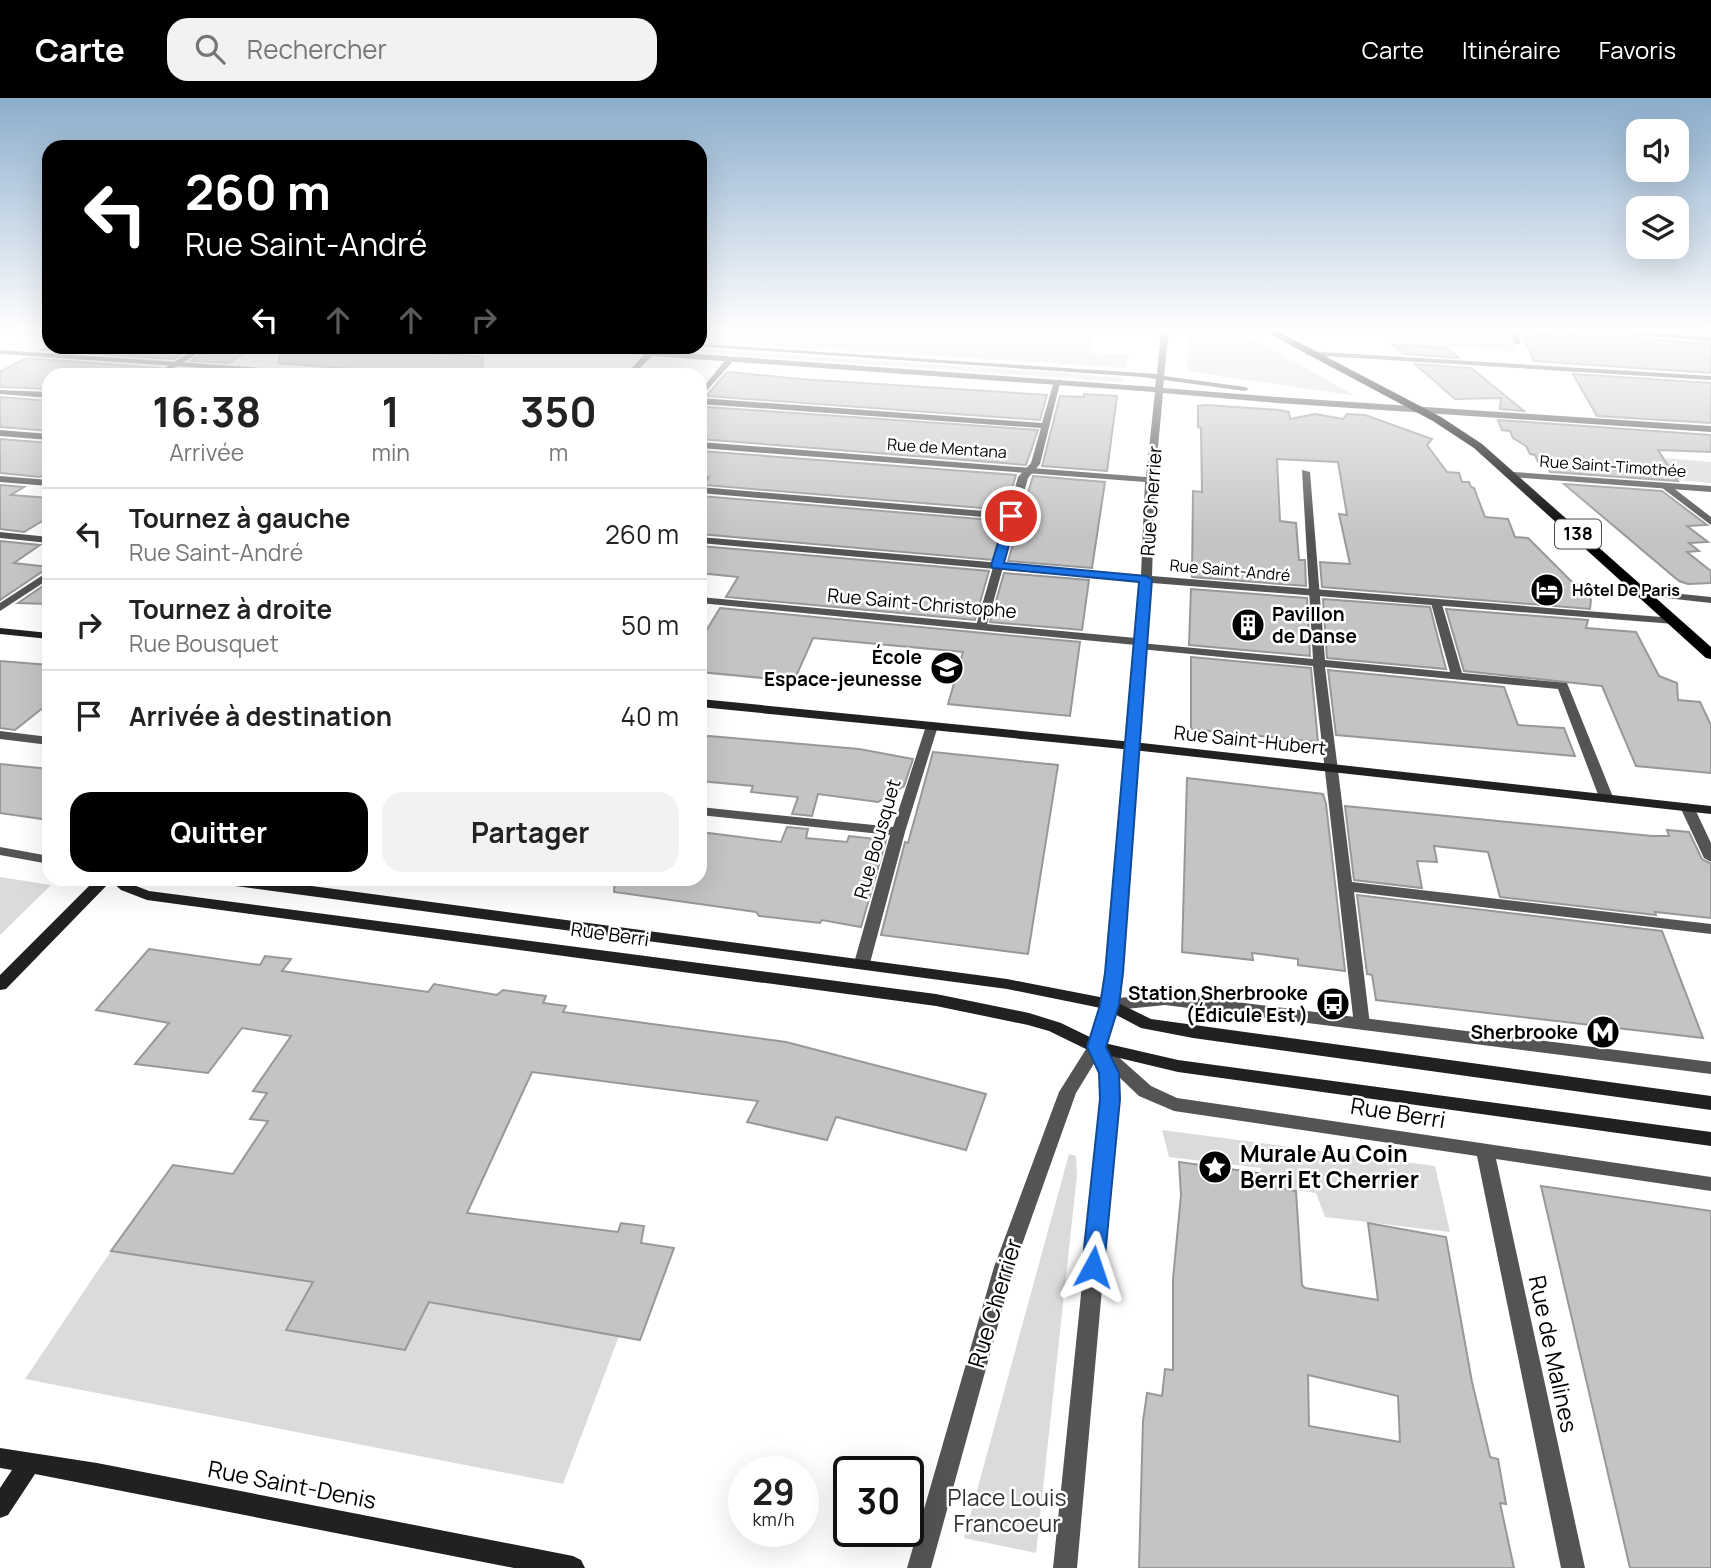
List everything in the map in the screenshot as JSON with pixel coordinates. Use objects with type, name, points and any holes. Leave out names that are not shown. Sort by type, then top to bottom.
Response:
[{"type":"main road","name":"138","points":[[1395,399],[1465,436],[1514,475],[1711,655]]},
{"type":"street","points":[[982,626],[1023,477],[1035,464],[1053,399]]},
{"type":"street","name":"Rue Cherrier","points":[[919,1568],[1004,1267],[1068,1092],[1096,1047],[1110,1005],[1146,579],[1150,480],[1160,399]]},
{"type":"street","points":[[1276,399],[1711,429]]},
{"type":"street","points":[[1317,399],[1361,405]]},
{"type":"street","points":[[707,400],[1045,426]]},
{"type":"street","points":[[0,433],[42,436]]},
{"type":"street","name":"Rue de Mentana","points":[[707,446],[1150,480]]},
{"type":"street","points":[[1305,472],[1319,663],[1362,1024]]},
{"type":"street","name":"Rue Saint-Timothée","points":[[1514,475],[1711,489]]},
{"type":"street","points":[[0,479],[42,482]]},
{"type":"street","points":[[1664,485],[1711,523]]},
{"type":"street","points":[[707,491],[1011,516]]},
{"type":"street","points":[[0,535],[42,539]]},
{"type":"street","name":"Rue Saint-André","points":[[707,541],[1674,621]]},
{"type":"street","points":[[0,608],[42,579]]},
{"type":"street","points":[[1643,593],[1711,600]]},
{"type":"street","name":"Rue Saint-Christophe","points":[[707,601],[1563,686],[1605,797]]},
{"type":"street","points":[[1437,603],[1457,676]]},
{"type":"street","points":[[0,631],[42,635]]},
{"type":"street","name":"Rue Saint-Hubert","points":[[707,704],[1133,746],[1711,810]]},
{"type":"street","name":"Rue Bousquet","points":[[862,963],[898,832],[932,726]]},
{"type":"street","points":[[0,735],[42,740]]},
{"type":"street","points":[[1687,807],[1711,858]]},
{"type":"street","points":[[707,812],[898,832]]},
{"type":"street","points":[[0,851],[42,859]]},
{"type":"street","points":[[0,985],[98,886]]},
{"type":"street","name":"Rue Berri","points":[[125,886],[147,895],[936,1000],[1029,1019],[1055,1027],[1096,1047],[1148,1060],[1244,1076],[1711,1139]]},
{"type":"street","name":"Rue Berri","points":[[274,886],[1007,984],[1110,1005],[1147,1024],[1238,1040],[1711,1103]]},
{"type":"street","points":[[1346,886],[1711,929]]},
{"type":"street","name":"Rue Berri","points":[[1110,1005],[1165,999],[1711,1068]]},
{"type":"street","points":[[1065,1568],[1110,1099],[1109,1073],[1096,1047]]},
{"type":"street","name":"Rue Berri","points":[[1096,1047],[1145,1091],[1174,1104],[1711,1184]]},
{"type":"street","name":"Rue de Malines","points":[[1485,1151],[1573,1568]]},
{"type":"street","name":"Rue Saint-Denis","points":[[0,1458],[573,1568]]},
{"type":"street","points":[[0,1507],[31,1462]]},
{"type":"green space","points":[[1664,458],[1711,462],[1711,483],[1678,480]]},
{"type":"green space","points":[[0,877],[50,886],[0,935]]},
{"type":"green space","points":[[1162,1130],[1435,1166],[1450,1232],[1325,1217],[1316,1193],[1259,1185],[1261,1168],[1169,1157]]},
{"type":"green space","name":"Place Louis Francoeur","points":[[1069,1154],[1076,1156],[1077,1175],[1036,1553],[964,1538]]},
{"type":"green space","points":[[111,1251],[313,1282],[286,1330],[405,1350],[429,1302],[619,1336],[563,1484],[25,1379]]},
{"type":"building","points":[[0,399],[42,400],[42,430],[0,427]]},
{"type":"building","points":[[742,399],[1046,399],[1040,420]]},
{"type":"building","points":[[1059,399],[1117,399],[1107,471],[1042,466]]},
{"type":"building","points":[[1501,399],[1509,399],[1524,411],[1500,409]]},
{"type":"building","points":[[1587,399],[1711,399],[1711,423],[1597,416]]},
{"type":"building","points":[[1198,406],[1280,410],[1289,412],[1290,419],[1315,414],[1343,419],[1347,414],[1365,415],[1432,439],[1427,445],[1447,472],[1459,473],[1462,482],[1469,482],[1474,488],[1485,517],[1508,519],[1515,537],[1528,538],[1574,584],[1580,584],[1591,600],[1590,609],[1322,587],[1320,562],[1350,564],[1339,514],[1347,515],[1338,462],[1277,459],[1280,521],[1296,523],[1299,560],[1305,560],[1306,586],[1192,577],[1193,491],[1202,492]]},
{"type":"building","points":[[707,408],[1038,430],[1026,465],[707,440]]},
{"type":"building","points":[[1498,420],[1711,435],[1711,452],[1658,450],[1678,481],[1550,472],[1545,463],[1538,462],[1526,446],[1513,438],[1510,431],[1502,430]]},
{"type":"building","points":[[0,439],[42,442],[42,476],[0,473]]},
{"type":"building","points":[[707,452],[1016,475],[1006,510],[707,485]]},
{"type":"building","points":[[1033,476],[1105,482],[1092,568],[1008,561]]},
{"type":"building","points":[[1564,484],[1662,491],[1707,525],[1687,526],[1708,542],[1689,543],[1699,551],[1687,552],[1711,571],[1711,583],[1688,584],[1679,581]]},
{"type":"building","points":[[0,485],[24,487],[11,495],[42,497],[42,521],[24,532],[0,529]]},
{"type":"building","points":[[707,497],[1004,521],[993,560],[707,535]]},
{"type":"building","points":[[0,541],[40,545],[14,563],[42,566],[42,572],[0,600]]},
{"type":"building","points":[[707,547],[989,571],[975,620],[726,597],[738,577],[707,574]]},
{"type":"building","points":[[1004,573],[1089,580],[1082,630],[990,622]]},
{"type":"building","points":[[42,587],[42,604],[18,603]]},
{"type":"building","name":"Pavillon de Danse","points":[[1191,589],[1307,598],[1310,656],[1189,645]]},
{"type":"building","points":[[1323,599],[1430,607],[1446,669],[1327,658]]},
{"type":"building","points":[[720,608],[1080,642],[1070,716],[948,704],[963,652],[813,638],[794,681],[707,673],[707,629]]},
{"type":"building","points":[[1446,609],[1588,620],[1586,628],[1636,632],[1659,676],[1677,683],[1678,700],[1700,702],[1711,725],[1711,773],[1636,766],[1602,686],[1464,671]]},
{"type":"building","points":[[1191,657],[1311,668],[1318,742],[1191,729]]},
{"type":"building","points":[[0,661],[42,664],[42,709],[15,730],[0,728]]},
{"type":"building","points":[[1328,670],[1504,687],[1518,725],[1564,728],[1575,756],[1336,735]]},
{"type":"building","points":[[707,736],[859,749],[913,759],[904,786],[878,802],[818,794],[812,816],[792,814],[798,797],[751,792],[753,786],[707,782]]},
{"type":"building","points":[[933,752],[1058,765],[1028,954],[881,935],[905,842],[908,843]]},
{"type":"building","points":[[0,764],[42,768],[42,819],[0,813]]},
{"type":"building","points":[[1187,778],[1323,794],[1345,971],[1298,965],[1298,959],[1252,953],[1253,960],[1182,952]]},
{"type":"building","points":[[1345,806],[1652,836],[1669,836],[1667,830],[1689,832],[1702,859],[1711,864],[1711,918],[1655,912],[1656,915],[1500,897],[1488,852],[1434,846],[1437,862],[1417,861],[1422,888],[1354,880]]},
{"type":"building","points":[[787,827],[808,829],[806,838],[847,842],[849,836],[886,840],[861,927],[822,920],[820,923],[759,916],[756,912],[614,892],[614,886],[707,886],[707,833],[781,842]]},
{"type":"building","points":[[1357,895],[1662,931],[1703,1038],[1376,1000],[1372,975],[1367,974]]},
{"type":"building","points":[[149,949],[260,965],[265,956],[291,959],[282,971],[428,992],[434,984],[497,995],[503,990],[546,996],[543,1003],[566,1006],[563,1012],[786,1042],[986,1094],[966,1150],[836,1117],[827,1140],[747,1122],[758,1101],[532,1072],[467,1213],[618,1232],[621,1223],[644,1226],[641,1243],[674,1248],[640,1340],[429,1302],[405,1350],[286,1330],[313,1282],[111,1251],[173,1165],[233,1174],[268,1121],[250,1119],[267,1093],[253,1091],[291,1036],[242,1028],[208,1073],[135,1064],[169,1023],[96,1010]]},
{"type":"building","points":[[1179,1162],[1259,1173],[1259,1185],[1296,1191],[1302,1285],[1305,1288],[1378,1300],[1368,1223],[1446,1237],[1472,1382],[1490,1457],[1498,1459],[1506,1504],[1500,1503],[1514,1568],[1139,1568],[1143,1421],[1147,1393],[1162,1396],[1165,1369],[1173,1370],[1173,1279],[1181,1195]],"holes":[[[1308,1375],[1398,1396],[1400,1442],[1309,1426]]]},
{"type":"building","points":[[1541,1186],[1711,1211],[1711,1568],[1630,1568]]},
{"type":"place","name":"Hôtel De Paris","points":[[1547,590]]},
{"type":"place","name":"Pavillon de Danse","points":[[1248,625]]},
{"type":"place","name":"École Espace-jeunesse","points":[[947,668]]},
{"type":"place","name":"Station Sherbrooke (Édicule Est )","points":[[1333,1004]]},
{"type":"place","name":"Sherbrooke","points":[[1603,1032]]},
{"type":"place","name":"Murale Au Coin Berri Et Cherrier","points":[[1215,1167]]},
{"type":"route","points":[[1011,516],[997,566],[1146,579],[1114,973],[1110,1005],[1096,1047],[1109,1073],[1110,1099],[1093,1267]]}]
